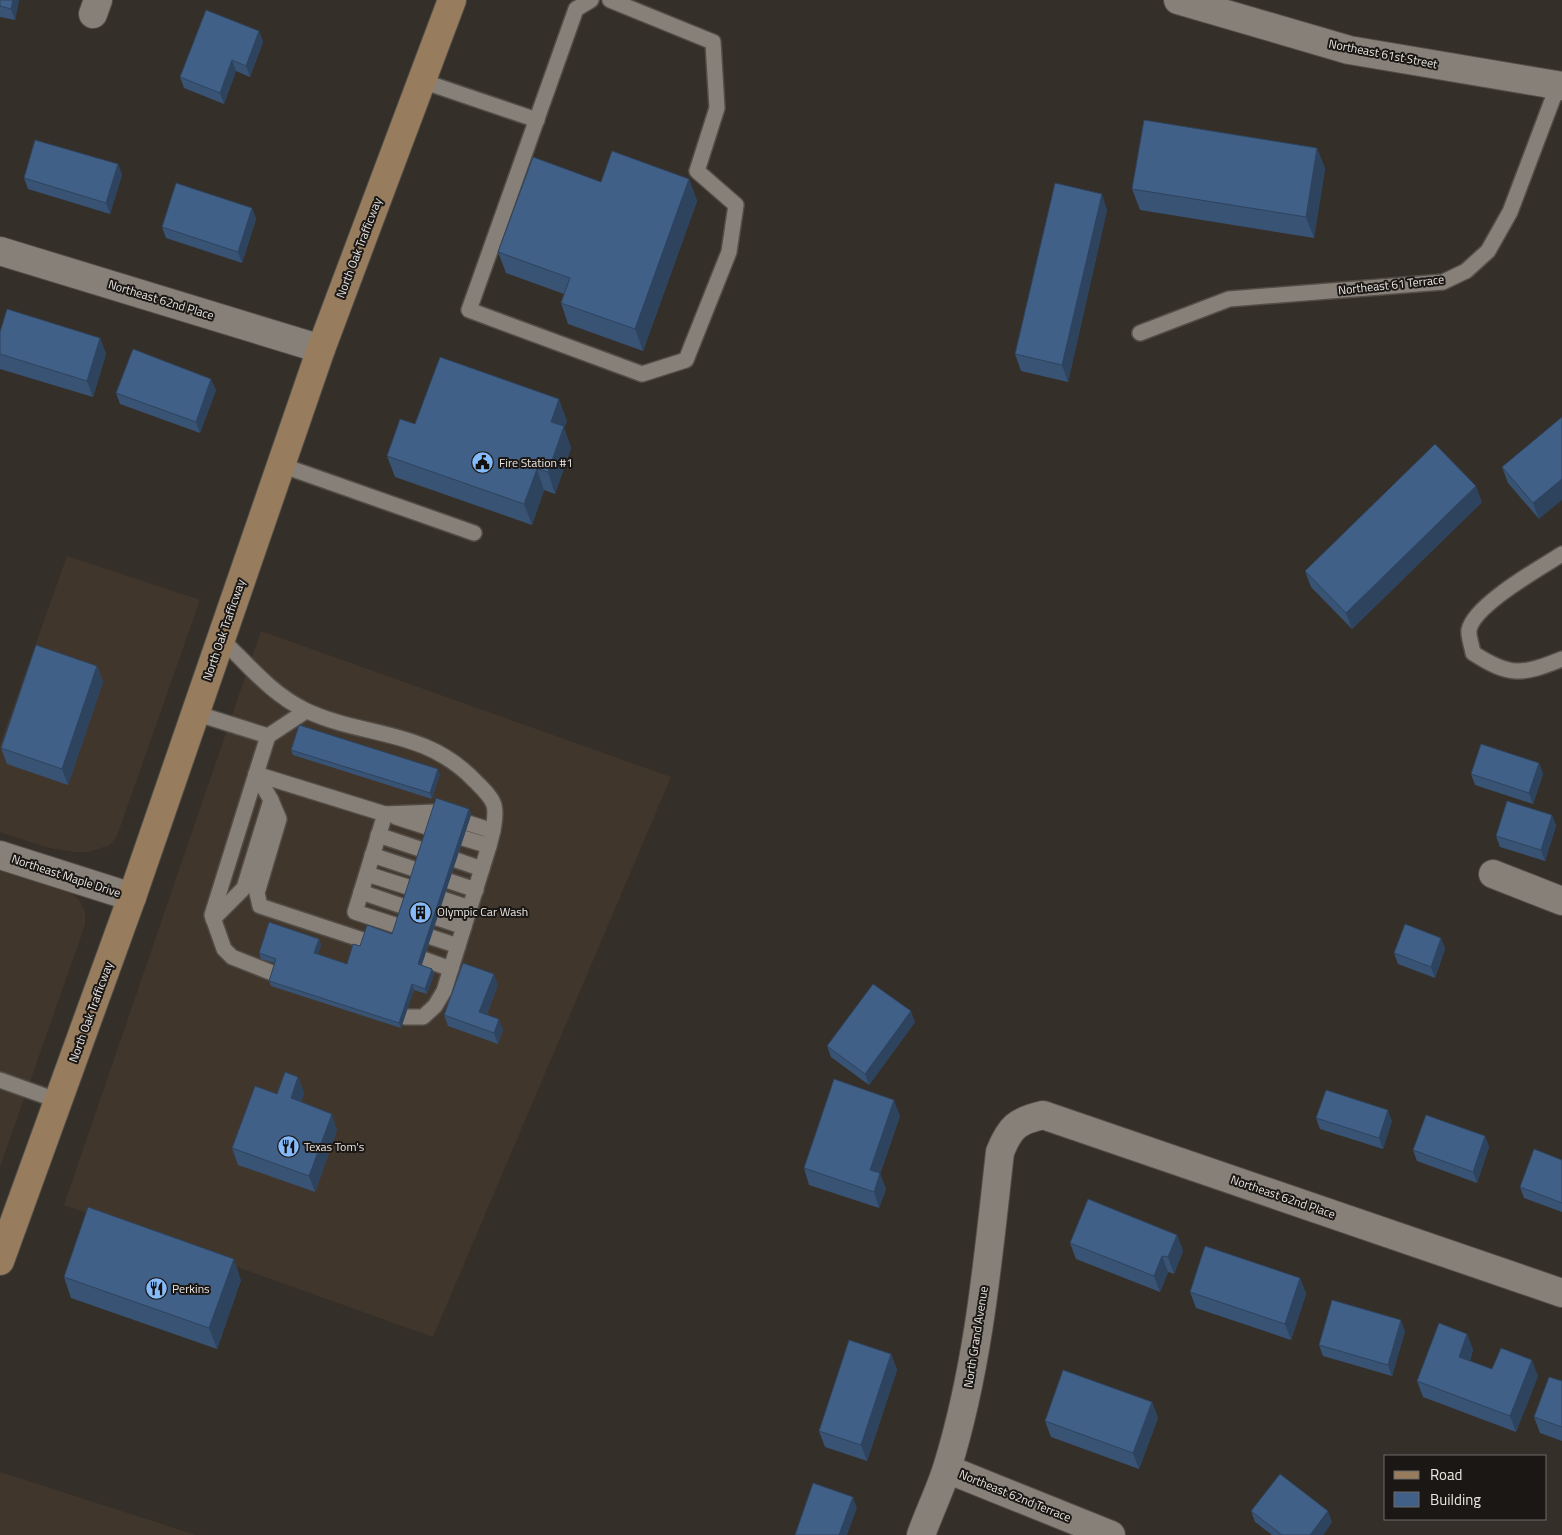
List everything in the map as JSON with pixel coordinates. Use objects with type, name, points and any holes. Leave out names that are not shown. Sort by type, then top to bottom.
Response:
[{"type":"main road","name":"North Oak Trafficway","points":[[0,1262],[132,897],[321,349],[452,0]]},
{"type":"street","name":"Northeast 61st Street","points":[[1178,0],[1349,50],[1560,86]]},
{"type":"street","name":"Northeast 62nd Place","points":[[0,251],[321,349]]},
{"type":"street","name":"Northeast Maple Drive","points":[[0,855],[132,897]]},
{"type":"street","points":[[1493,874],[1562,901]]},
{"type":"street","name":"Northeast 62nd Place","points":[[1008,1133],[1023,1120],[1043,1115],[1562,1294]]},
{"type":"street","name":"North Grand Avenue","points":[[920,1535],[947,1469],[966,1398],[980,1327],[1000,1152],[1008,1133]]},
{"type":"street","name":"Northeast 62nd Terrace","points":[[947,1469],[1111,1535]]},
{"type":"lane","points":[[590,0],[576,9],[469,310],[642,374],[686,360],[729,252],[736,205],[697,171],[717,108],[713,42],[610,0]]},
{"type":"lane","points":[[422,80],[537,120]]},
{"type":"lane","name":"Northeast 61 Terrace","points":[[1140,333],[1229,299],[1443,282],[1466,271],[1488,250],[1510,212],[1560,86]]},
{"type":"lane","points":[[281,465],[474,533]]},
{"type":"lane","points":[[1562,554],[1515,584],[1479,611],[1469,630],[1473,653],[1496,668],[1530,672],[1562,659]]},
{"type":"lane","points":[[221,639],[252,668],[266,685],[306,711],[427,746],[467,772],[485,791],[494,806],[493,831],[489,846],[444,991],[430,1012],[416,1018],[405,1017]]},
{"type":"lane","points":[[275,974],[232,957],[224,949],[212,915],[268,736],[306,711]]},
{"type":"lane","points":[[195,713],[268,736]]},
{"type":"lane","points":[[256,774],[279,819],[257,893],[260,906],[366,941]]},
{"type":"lane","points":[[256,774],[430,828]]},
{"type":"lane","points":[[213,919],[244,888],[270,800]]},
{"type":"lane","points":[[386,814],[436,812]]},
{"type":"lane","points":[[386,814],[355,912],[398,926]]},
{"type":"lane","points":[[468,823],[493,831]]},
{"type":"lane","points":[[378,836],[423,850]]},
{"type":"lane","points":[[463,838],[489,846]]},
{"type":"lane","points":[[372,855],[417,870]]},
{"type":"lane","points":[[456,860],[482,869]]},
{"type":"lane","points":[[367,874],[411,888]]},
{"type":"lane","points":[[449,881],[476,890]]},
{"type":"lane","points":[[361,892],[404,907]]},
{"type":"lane","points":[[443,899],[470,908]]},
{"type":"lane","points":[[437,918],[464,927]]},
{"type":"lane","points":[[431,937],[458,946]]},
{"type":"lane","points":[[423,959],[451,969]]},
{"type":"lane","points":[[0,1080],[59,1101]]},
{"type":"shaded area","points":[[67,556],[200,600],[117,836],[110,845],[89,852],[49,848],[0,832],[0,744]]},
{"type":"shaded area","points":[[261,631],[671,777],[433,1337],[64,1205]]},
{"type":"shaded area","points":[[0,867],[63,888],[73,894],[85,911],[85,925],[0,1167]]},
{"type":"shaded area","points":[[0,1472],[196,1535],[0,1535]]},
{"type":"building","points":[[0,0],[13,0],[11,9],[0,6]]},
{"type":"building","points":[[206,10],[259,31],[246,66],[232,60],[220,93],[180,77]]},
{"type":"building","points":[[1144,120],[1317,148],[1306,217],[1132,189]]},
{"type":"building","points":[[35,140],[118,164],[106,203],[24,178]]},
{"type":"building","points":[[612,151],[689,179],[635,329],[561,303],[570,278],[498,252],[533,157],[601,182]]},
{"type":"building","points":[[176,183],[252,208],[238,252],[162,227]]},
{"type":"building","points":[[1055,183],[1102,194],[1062,365],[1015,354]]},
{"type":"building","points":[[7,309],[100,338],[87,381],[0,354],[0,332]]},
{"type":"building","points":[[133,349],[211,379],[196,422],[116,393]]},
{"type":"building","name":"Fire Station #1","points":[[440,357],[559,399],[551,422],[564,426],[548,472],[537,469],[524,504],[387,456],[400,419],[415,424]]},
{"type":"building","points":[[1562,417],[1562,479],[1533,503],[1502,467]]},
{"type":"building","points":[[1435,444],[1476,486],[1346,613],[1305,571]]},
{"type":"building","points":[[36,645],[97,666],[62,769],[1,748]]},
{"type":"building","points":[[299,725],[438,769],[430,793],[291,750]]},
{"type":"building","points":[[1481,744],[1539,763],[1529,793],[1471,774]]},
{"type":"building","name":"Olympic Car Wash","points":[[436,798],[469,809],[418,964],[432,969],[425,989],[412,984],[399,1023],[269,981],[276,959],[259,953],[269,922],[319,939],[314,953],[347,964],[353,944],[360,946],[367,925],[392,934]]},
{"type":"building","points":[[1507,801],[1552,815],[1541,850],[1496,836]]},
{"type":"building","points":[[1405,924],[1441,938],[1431,967],[1394,953]]},
{"type":"building","points":[[463,963],[494,974],[479,1012],[499,1019],[494,1033],[444,1015]]},
{"type":"building","points":[[873,984],[911,1011],[865,1074],[827,1046]]},
{"type":"building","name":"Texas Tom's","points":[[285,1072],[298,1077],[291,1098],[332,1114],[309,1176],[232,1148],[255,1086],[277,1094]]},
{"type":"building","points":[[834,1079],[894,1100],[870,1170],[880,1173],[874,1192],[804,1168]]},
{"type":"building","points":[[1326,1090],[1388,1110],[1379,1138],[1316,1118]]},
{"type":"building","points":[[1426,1115],[1485,1136],[1473,1172],[1413,1150]]},
{"type":"building","points":[[1534,1149],[1562,1160],[1562,1203],[1520,1187]]},
{"type":"building","points":[[1088,1199],[1177,1235],[1168,1257],[1162,1256],[1154,1276],[1070,1243]]},
{"type":"building","name":"Perkins","points":[[88,1207],[234,1259],[209,1328],[64,1277]]},
{"type":"building","points":[[1205,1246],[1300,1278],[1285,1324],[1190,1292]]},
{"type":"building","points":[[1332,1300],[1401,1320],[1388,1365],[1319,1345]]},
{"type":"building","points":[[1439,1323],[1467,1334],[1459,1357],[1492,1369],[1501,1348],[1532,1360],[1510,1416],[1417,1381]]},
{"type":"building","points":[[849,1340],[891,1354],[861,1445],[819,1431]]},
{"type":"building","points":[[1063,1370],[1152,1402],[1133,1453],[1045,1421]]},
{"type":"building","points":[[1549,1377],[1562,1381],[1562,1427],[1534,1417]]},
{"type":"building","points":[[1280,1474],[1328,1511],[1310,1535],[1282,1535],[1251,1511]]},
{"type":"building","points":[[813,1483],[853,1497],[839,1535],[795,1535]]},
{"type":"place","name":"Fire Station #1","points":[[483,463]]},
{"type":"place","name":"Olympic Car Wash","points":[[421,912]]},
{"type":"place","name":"Texas Tom's","points":[[288,1147]]},
{"type":"place","name":"Perkins","points":[[156,1289]]}]
